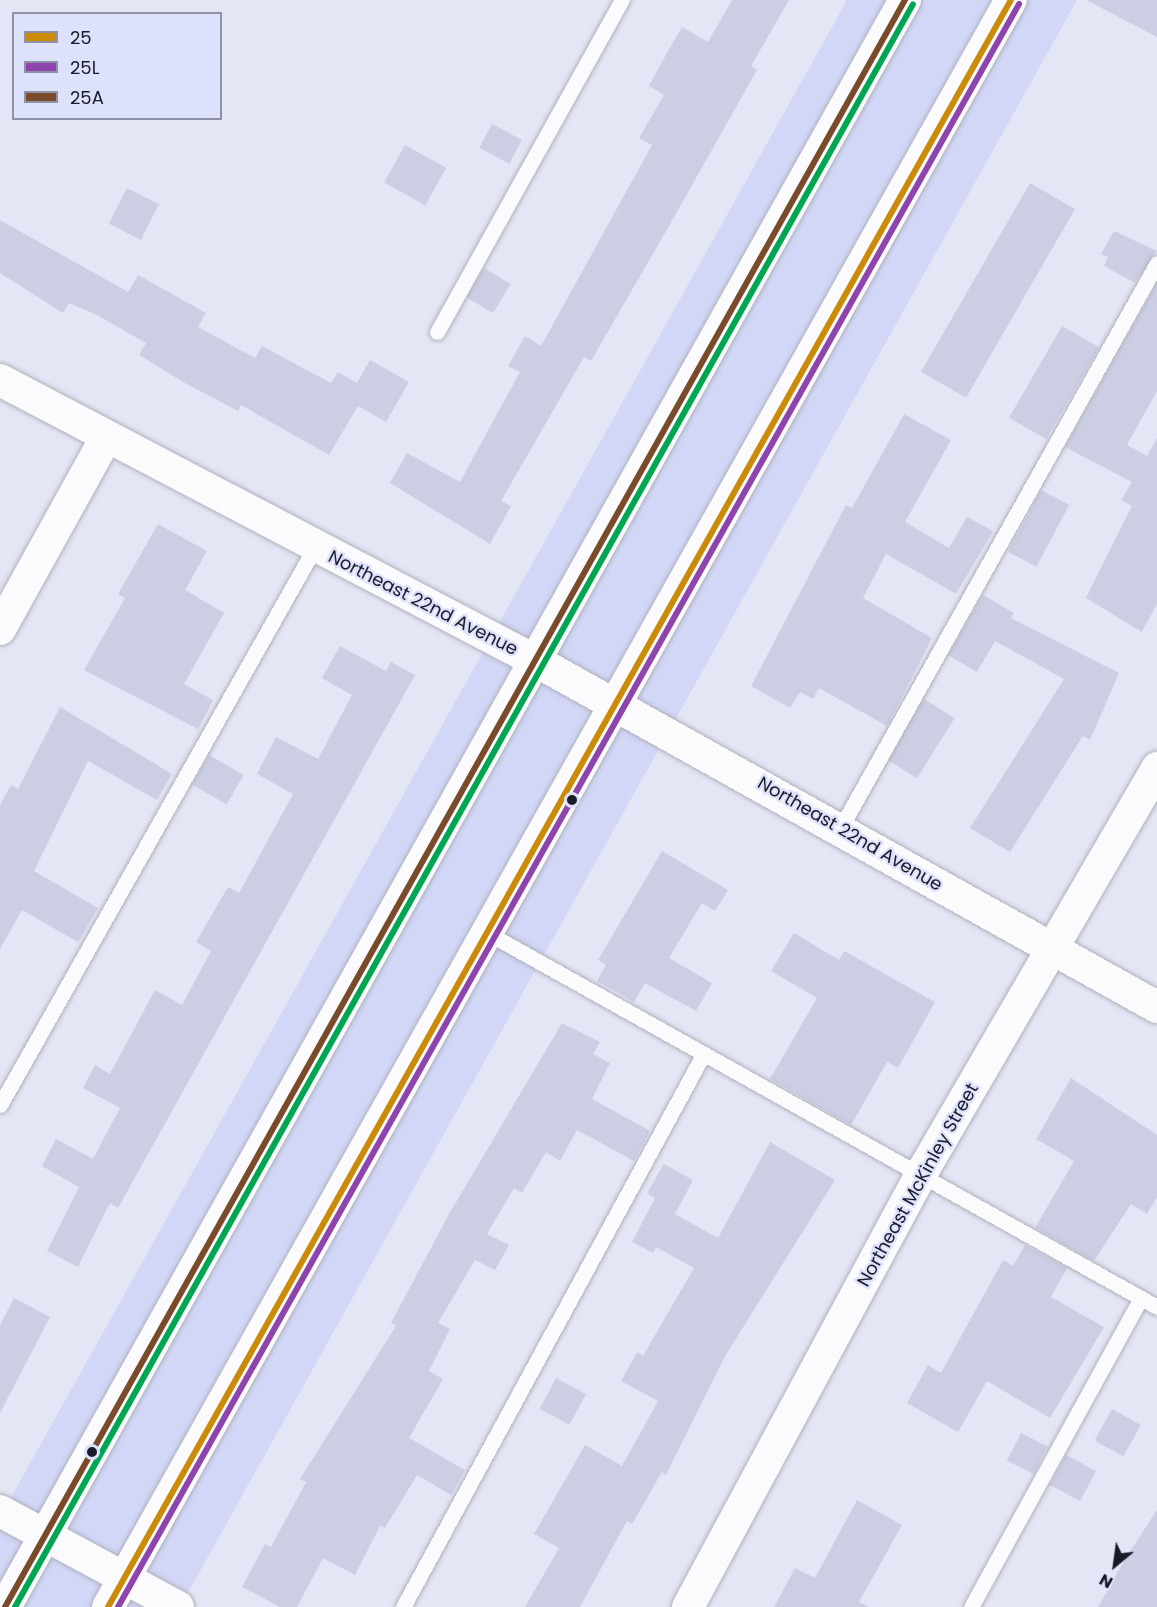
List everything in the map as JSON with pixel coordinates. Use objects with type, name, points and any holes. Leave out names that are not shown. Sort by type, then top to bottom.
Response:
[{"type":"street","points":[[6,1607],[905,0]]},
{"type":"street","points":[[108,1607],[484,931],[1011,0]]},
{"type":"street","name":"Northeast 22nd Avenue","points":[[0,380],[106,438],[537,661],[842,828],[1053,951],[1157,1006]]},
{"type":"street","points":[[0,629],[106,438]]},
{"type":"street","name":"Northeast McKinley Street","points":[[688,1607],[921,1174],[1053,951],[1157,768]]},
{"type":"street","points":[[0,1511],[125,1576],[178,1607]]},
{"type":"lane","points":[[437,332],[622,0]]},
{"type":"lane","points":[[842,828],[1157,263]]},
{"type":"lane","points":[[0,1106],[315,547]]},
{"type":"lane","points":[[484,931],[1157,1307]]},
{"type":"lane","points":[[403,1607],[704,1053]]},
{"type":"lane","points":[[971,1607],[1141,1298]]},
{"type":"shaded area","points":[[847,0],[1077,0],[180,1607],[0,1607],[0,1517]]},
{"type":"building","points":[[732,0],[789,0],[751,66],[757,70],[669,226],[591,361],[584,357],[501,501],[511,506],[490,544],[390,483],[407,453],[460,482],[520,372],[508,366],[525,336],[541,346],[652,145],[639,138],[664,95],[649,86],[668,51],[682,27],[708,42]]},
{"type":"building","points":[[1086,0],[1157,0],[1157,37]]},
{"type":"building","points":[[492,124],[522,140],[509,164],[479,148]]},
{"type":"building","points":[[405,145],[446,168],[425,205],[384,183]]},
{"type":"building","points":[[1030,183],[1075,209],[966,398],[921,372]]},
{"type":"building","points":[[127,188],[159,204],[141,240],[109,224]]},
{"type":"building","points":[[0,220],[128,292],[138,275],[206,313],[198,327],[255,358],[262,346],[331,383],[338,372],[357,383],[370,360],[409,382],[386,422],[358,406],[329,455],[241,405],[238,411],[185,383],[139,355],[146,343],[95,314],[69,303],[63,313],[0,273]]},
{"type":"building","points":[[1114,231],[1157,251],[1135,283],[1104,266],[1108,257],[1101,254]]},
{"type":"building","points":[[484,268],[511,284],[493,313],[466,297]]},
{"type":"building","points":[[1157,283],[1157,391],[1127,445],[1147,456],[1157,438],[1157,604],[1142,632],[1086,598],[1132,506],[1121,500],[1132,482],[1065,447]]},
{"type":"building","points":[[1062,326],[1099,348],[1046,439],[1009,418]]},
{"type":"building","points":[[904,414],[951,440],[905,522],[949,548],[967,517],[993,531],[956,594],[886,554],[863,598],[932,638],[887,726],[819,688],[813,699],[800,692],[790,708],[751,686],[846,505],[852,508]]},
{"type":"building","points":[[1041,490],[1069,505],[1036,567],[1008,552]]},
{"type":"building","points":[[158,524],[207,551],[185,590],[224,613],[184,684],[213,700],[198,729],[84,670],[125,598],[118,594]]},
{"type":"building","points":[[983,595],[1014,613],[1011,618],[1119,673],[1090,740],[1083,736],[1010,852],[970,828],[1064,679],[995,641],[977,672],[948,655]]},
{"type":"building","points":[[340,646],[386,671],[391,662],[415,675],[118,1208],[110,1203],[78,1267],[47,1251],[79,1187],[42,1166],[56,1139],[93,1159],[120,1108],[83,1088],[95,1065],[110,1074],[155,990],[182,1005],[211,951],[196,942],[228,887],[239,893],[293,794],[257,774],[276,737],[318,759],[352,695],[322,678]]},
{"type":"building","points":[[924,699],[955,718],[917,778],[886,759]]},
{"type":"building","points":[[60,707],[172,774],[157,800],[88,761],[34,871],[98,908],[78,942],[22,910],[0,949],[0,805],[11,785],[18,789]]},
{"type":"building","points":[[209,755],[244,775],[227,804],[192,784]]},
{"type":"building","points":[[662,851],[728,890],[715,911],[702,903],[669,958],[712,983],[696,1011],[645,983],[634,1002],[597,981],[606,965],[598,960]]},
{"type":"building","points":[[794,933],[839,960],[844,951],[935,1002],[898,1068],[887,1062],[851,1125],[770,1079],[817,998],[771,971]]},
{"type":"building","points":[[562,1023],[600,1042],[593,1054],[610,1063],[592,1099],[650,1131],[634,1161],[577,1130],[560,1161],[546,1152],[522,1193],[514,1188],[487,1234],[509,1245],[495,1270],[475,1260],[438,1323],[450,1329],[429,1371],[443,1379],[409,1438],[465,1470],[451,1495],[417,1475],[385,1528],[380,1526],[355,1575],[323,1558],[297,1607],[280,1607],[242,1587],[265,1544],[271,1547],[306,1482],[300,1479],[396,1326],[391,1323],[449,1214]]},
{"type":"building","points":[[1071,1078],[1157,1135],[1157,1197],[1147,1214],[1131,1204],[1094,1261],[1035,1228],[1074,1161],[1036,1139]]},
{"type":"building","points":[[770,1142],[835,1180],[724,1358],[666,1475],[662,1472],[632,1524],[627,1521],[580,1607],[525,1607],[559,1548],[534,1534],[585,1445],[622,1466],[658,1401],[621,1381],[637,1352],[643,1356],[694,1268],[656,1247],[653,1253],[632,1242],[655,1198],[647,1193],[664,1164],[693,1180],[675,1214],[718,1238]]},
{"type":"building","points":[[1025,1245],[1067,1268],[1051,1297],[1104,1327],[1050,1418],[987,1381],[958,1432],[907,1403],[928,1365],[941,1373],[1003,1260],[1013,1266]]},
{"type":"building","points":[[14,1298],[50,1317],[0,1413],[0,1325]]},
{"type":"building","points":[[556,1378],[586,1394],[570,1425],[540,1409]]},
{"type":"building","points":[[1112,1409],[1141,1425],[1123,1456],[1095,1440]]},
{"type":"building","points":[[1021,1433],[1048,1447],[1034,1474],[1007,1461]]},
{"type":"building","points":[[1066,1455],[1096,1471],[1080,1501],[1050,1485]]},
{"type":"building","points":[[857,1500],[902,1525],[859,1602],[869,1607],[774,1607],[795,1568],[815,1578]]},
{"type":"building","points":[[1157,1510],[1157,1607],[1098,1607],[1127,1556]]},
{"type":"transit line","name":"25A","points":[[5,1607],[905,0]]},
{"type":"transit line","name":"25","points":[[108,1607],[1011,0]]},
{"type":"transit line","points":[[15,1607],[913,4]]},
{"type":"transit line","name":"25L","points":[[118,1607],[1019,4]]}]
